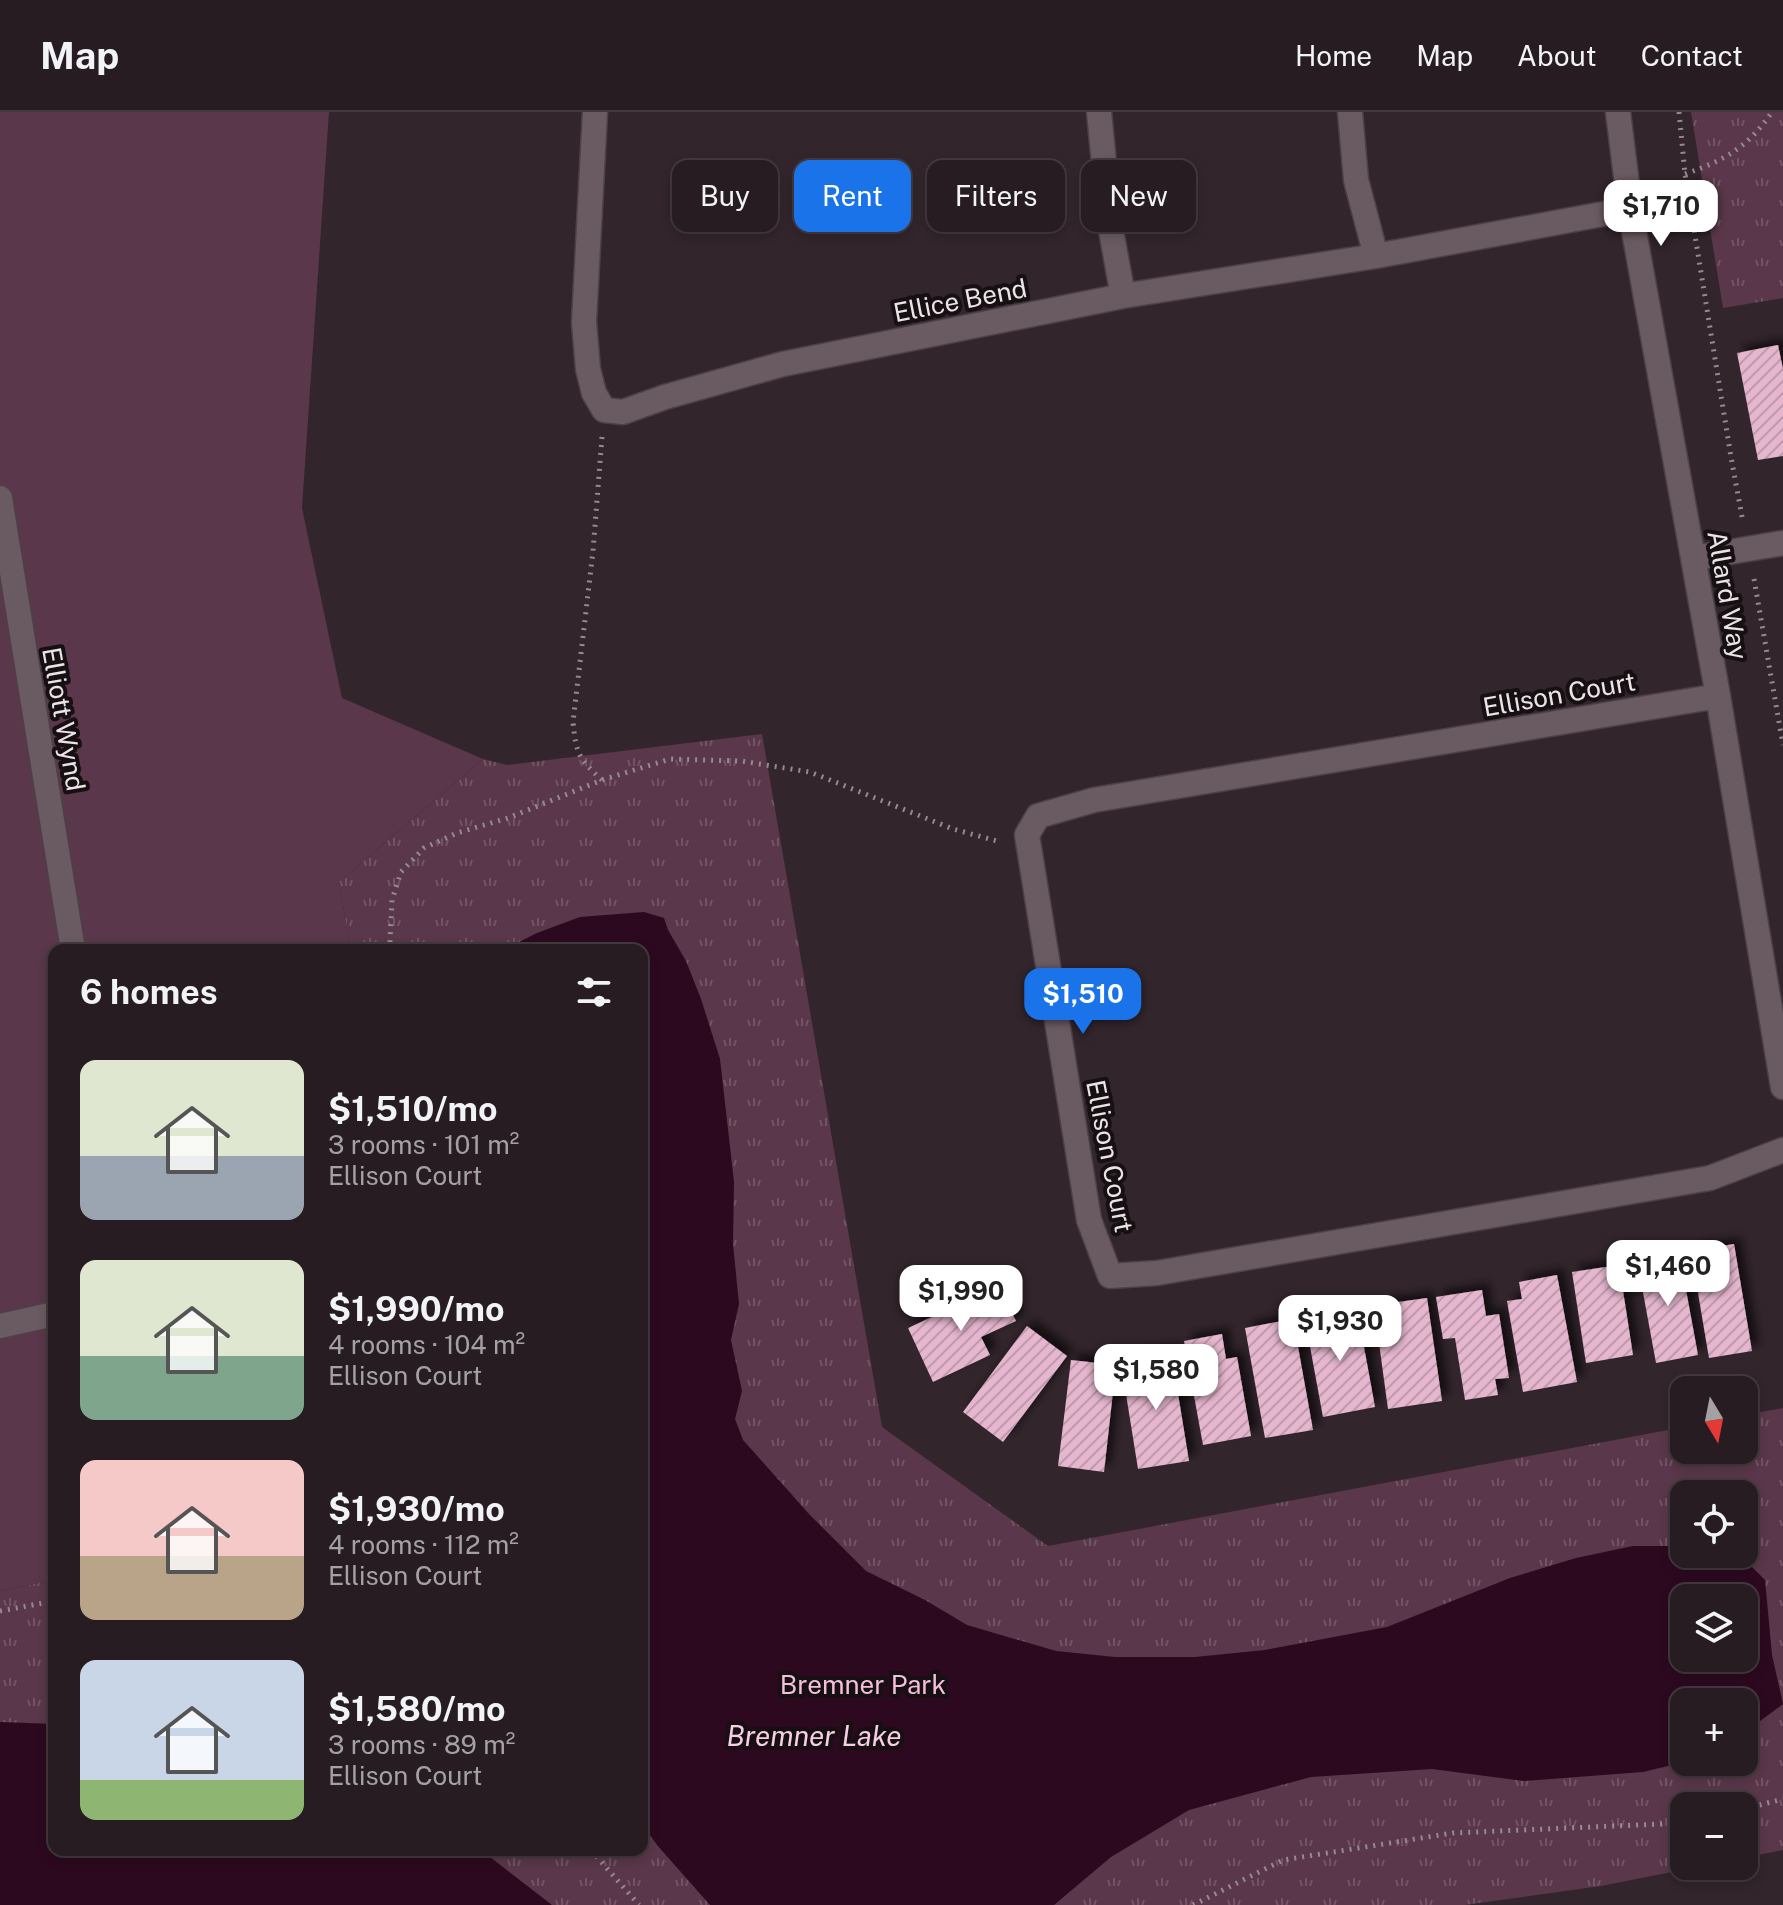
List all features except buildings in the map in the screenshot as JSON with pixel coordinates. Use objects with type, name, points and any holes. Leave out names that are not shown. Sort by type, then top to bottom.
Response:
[{"type":"street","points":[[595,112],[584,322],[588,369],[594,393],[604,410]]},
{"type":"street","points":[[1099,112],[1110,225],[1123,296]]},
{"type":"street","points":[[1350,112],[1356,180],[1376,256]]},
{"type":"street","name":"Allard Way","points":[[1618,112],[1630,209],[1694,558],[1783,1087]]},
{"type":"street","name":"Ellice Bend","points":[[604,410],[623,412],[783,364],[1123,296],[1376,256],[1630,209]]},
{"type":"street","name":"Elliott Wynd","points":[[0,498],[72,944]]},
{"type":"street","points":[[1694,558],[1783,543]]},
{"type":"street","name":"Ellison Court","points":[[1718,696],[1094,800],[1038,816],[1027,835],[1029,850],[1089,1220],[1110,1276],[1157,1273],[1710,1178],[1783,1150]]},
{"type":"street","points":[[0,1326],[48,1315]]},
{"type":"path","points":[[1679,112],[1685,174],[1731,457],[1783,745]]},
{"type":"path","points":[[1685,174],[1715,163],[1738,149],[1760,130],[1772,112]]},
{"type":"path","points":[[602,780],[585,765],[575,747],[573,722],[593,551],[604,410]]},
{"type":"path","points":[[391,944],[392,900],[401,872],[424,848],[602,780],[670,759],[741,761],[810,772],[953,829],[1029,850]]},
{"type":"path","points":[[0,1611],[48,1602]]},
{"type":"path","points":[[1758,1805],[1783,1799]]},
{"type":"path","points":[[1193,1905],[1283,1860],[1453,1833],[1670,1824]]},
{"type":"path","points":[[596,1856],[639,1905]]},
{"type":"green space","points":[[0,112],[329,112],[302,508],[342,698],[483,759],[339,882],[350,944],[48,944],[48,1581],[0,1591]]},
{"type":"green space","points":[[1691,112],[1783,112],[1783,298],[1723,308]]},
{"type":"green space","name":"Bremner Park","points":[[762,734],[882,1427],[1048,1546],[1670,1430],[1670,1464],[1758,1464],[1758,1412],[1783,1408],[1783,1850],[1758,1855],[1758,1792],[1670,1792],[1670,1872],[1601,1886],[1465,1905],[0,1905],[0,1591],[48,1581],[48,1856],[648,1856],[648,944],[350,944],[339,882],[483,759],[507,765]]},
{"type":"water","name":"Bremner Lake","points":[[644,912],[664,918],[686,961],[720,1059],[734,1182],[733,1244],[739,1304],[731,1340],[742,1391],[735,1419],[743,1440],[809,1514],[866,1571],[967,1625],[1056,1651],[1115,1657],[1195,1657],[1265,1650],[1387,1627],[1510,1578],[1576,1558],[1633,1546],[1670,1546],[1670,1568],[1753,1568],[1765,1580],[1772,1655],[1783,1704],[1758,1723],[1758,1688],[1670,1688],[1670,1765],[1643,1772],[1524,1781],[1432,1769],[1311,1777],[1189,1810],[1111,1857],[1054,1905],[710,1905],[648,1832],[648,944],[515,944],[580,917]]},
{"type":"water","points":[[0,1722],[48,1724],[48,1856],[489,1856],[552,1905],[0,1905]]}]
